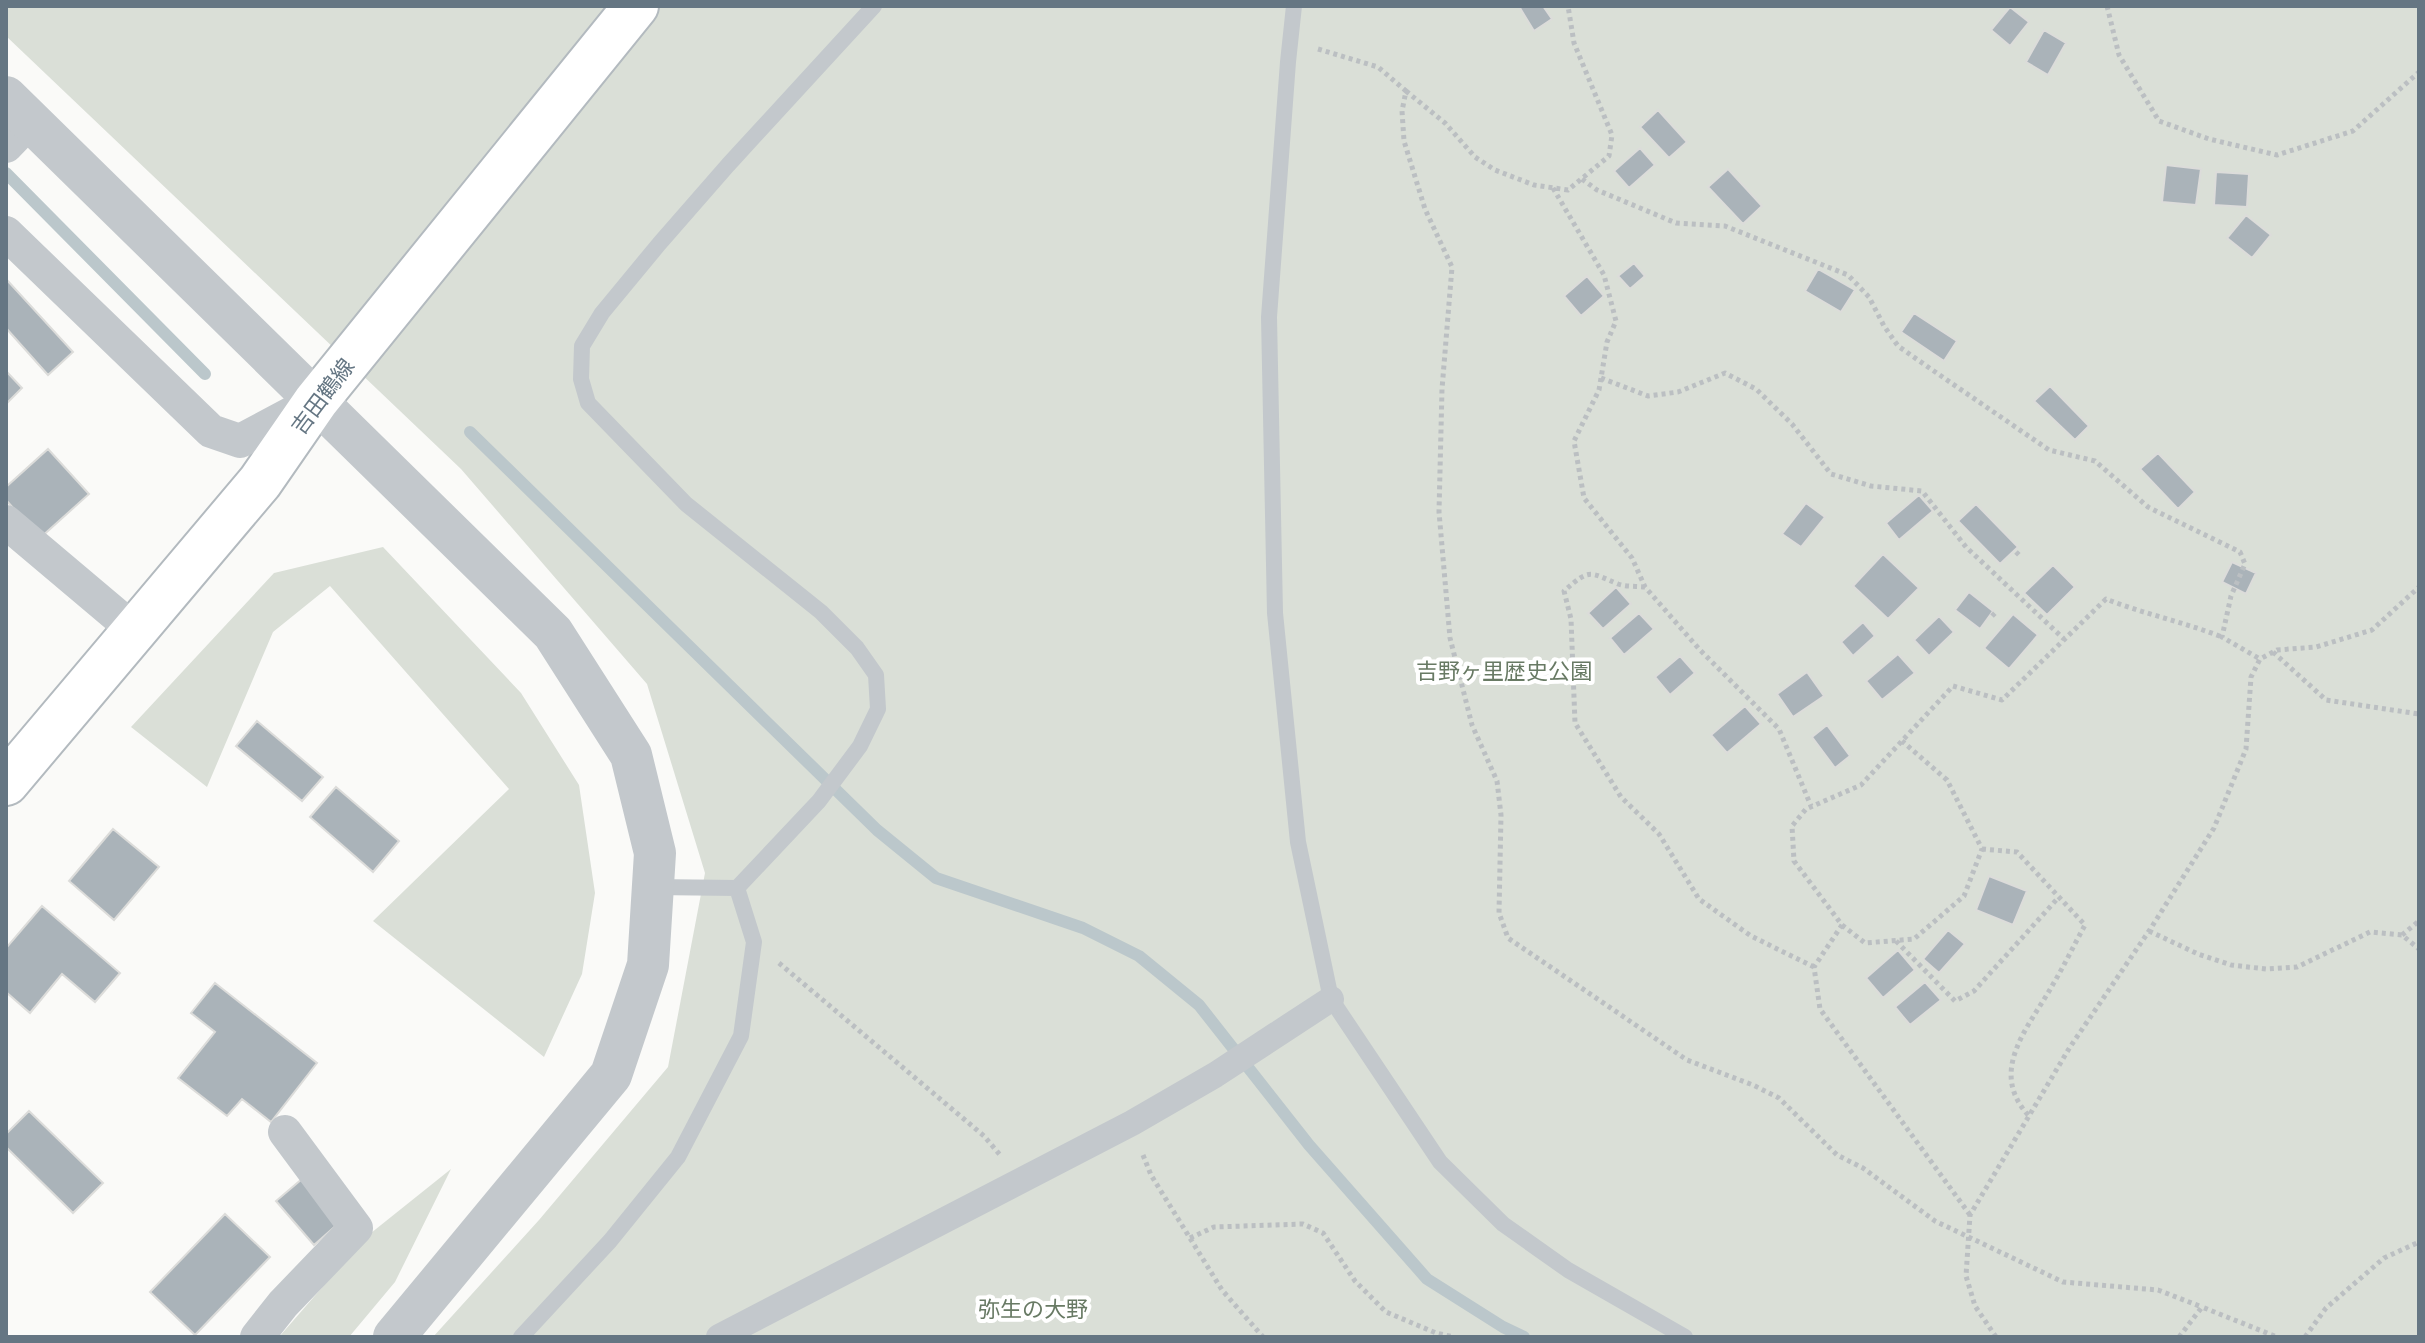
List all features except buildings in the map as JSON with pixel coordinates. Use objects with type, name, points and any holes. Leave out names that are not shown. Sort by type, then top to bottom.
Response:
[{"type":"main road","name":"吉田鶴線","points":[[6,783],[260,482],[316,401],[636,6]]},
{"type":"street","points":[[14,121],[316,401],[553,633],[631,755],[655,853],[653,887],[648,965],[611,1075],[394,1337]]},
{"type":"street","points":[[6,233],[211,431],[240,441],[316,401]]},
{"type":"street","points":[[6,522],[134,630]]},
{"type":"street","points":[[719,1337],[1132,1123],[1215,1075],[1331,999]]},
{"type":"street","points":[[257,1337],[283,1304],[356,1228],[285,1132]]},
{"type":"lane","points":[[653,887],[737,888],[819,801],[860,746],[878,709],[876,675],[857,648],[821,612],[686,504],[588,403],[581,379],[582,346],[602,313],[659,244],[737,154],[874,6]]},
{"type":"lane","points":[[1294,6],[1269,317],[1275,613],[1298,842],[1331,999],[1440,1162],[1503,1224],[1568,1270],[1685,1337]]},
{"type":"lane","points":[[521,1337],[610,1241],[678,1157],[741,1036],[754,942],[737,888]]},
{"type":"path","points":[[1290,41],[1378,67],[1445,123],[1475,157],[1495,170],[1534,185],[1568,190],[1609,156],[1612,135],[1574,43],[1568,6]]},
{"type":"path","points":[[2107,6],[2119,55],[2159,121],[2209,139],[2277,155],[2353,131],[2419,72]]},
{"type":"path","points":[[1406,91],[1402,111],[1404,141],[1425,209],[1452,267],[1442,389],[1439,512],[1450,638],[1472,725],[1497,781],[1501,815],[1499,913],[1508,938],[1687,1060],[1779,1098],[1837,1155],[1863,1168],[1935,1221],[2063,1282],[2158,1290],[2277,1337]]},
{"type":"path","points":[[1582,179],[1597,190],[1676,223],[1725,226],[1848,275],[1869,297],[1898,346],[2049,450],[2095,461],[2148,507],[2240,552],[2245,564],[2231,596],[2222,637]]},
{"type":"path","points":[[1553,188],[1604,275],[1616,321],[1607,342],[1599,390],[1574,441],[1584,498],[1632,558],[1645,587],[1700,650],[1779,729],[1811,806]]},
{"type":"path","points":[[1601,378],[1648,396],[1678,392],[1725,373],[1756,389],[1792,424],[1831,474],[1871,486],[1922,491],[1966,547],[2064,639]]},
{"type":"path","points":[[1645,587],[1621,586],[1598,574],[1579,578],[1564,591],[1571,619],[1575,723],[1621,797],[1659,834],[1699,899],[1751,936],[1814,967]]},
{"type":"path","points":[[1996,1337],[1975,1306],[1966,1276],[1970,1215],[2070,1047],[2214,828],[2246,749],[2251,677],[2260,659],[2273,652],[2316,647],[2372,630],[2419,587]]},
{"type":"path","points":[[1902,741],[1947,780],[1982,849],[1964,896],[1914,939],[1865,943],[1842,925],[1794,861],[1792,826],[1811,806],[1861,785],[1953,686],[2002,700],[2106,599],[2131,609],[2179,620],[2222,637],[2260,659]]},
{"type":"path","points":[[2273,652],[2326,700],[2419,714]]},
{"type":"path","points":[[1982,849],[2017,852],[2085,925],[2051,988],[2019,1037],[2011,1072],[2017,1103],[2029,1116]]},
{"type":"path","points":[[1895,940],[1955,1001],[1974,991],[2058,898]]},
{"type":"path","points":[[2402,935],[2419,921]]},
{"type":"path","points":[[1842,925],[1814,967],[1820,1009],[1970,1215]]},
{"type":"path","points":[[2149,931],[2198,954],[2231,965],[2266,969],[2297,967],[2370,932],[2402,935],[2419,949]]},
{"type":"path","points":[[754,942],[984,1136],[1022,1181]]},
{"type":"path","points":[[1132,1123],[1151,1175],[1222,1290],[1263,1337]]},
{"type":"path","points":[[1190,1238],[1214,1227],[1303,1224],[1323,1233],[1355,1281],[1386,1312],[1436,1333],[1454,1337]]},
{"type":"path","points":[[2305,1337],[2326,1308],[2384,1258],[2419,1242]]},
{"type":"path","points":[[2179,1337],[2202,1307]]},
{"type":"green space","name":"吉野ヶ里歴史公園","points":[[6,6],[2419,6],[2419,1337],[433,1337],[539,1220],[668,1067],[705,873],[647,684],[461,469],[6,36]]},
{"type":"green space","points":[[383,547],[521,693],[579,785],[595,893],[582,974],[544,1057],[373,921],[509,789],[330,586],[273,632],[207,787],[131,727],[274,573]]},
{"type":"green space","points":[[451,1169],[395,1282],[349,1337],[279,1337],[366,1237]]},
{"type":"waterway","points":[[6,173],[205,374]]},
{"type":"waterway","points":[[470,432],[877,830],[936,878],[1083,928],[1139,956],[1199,1005],[1309,1145],[1427,1279],[1524,1337]]},
{"type":"park label","name":"弥生の大野","points":[[1033,1308]]}]
